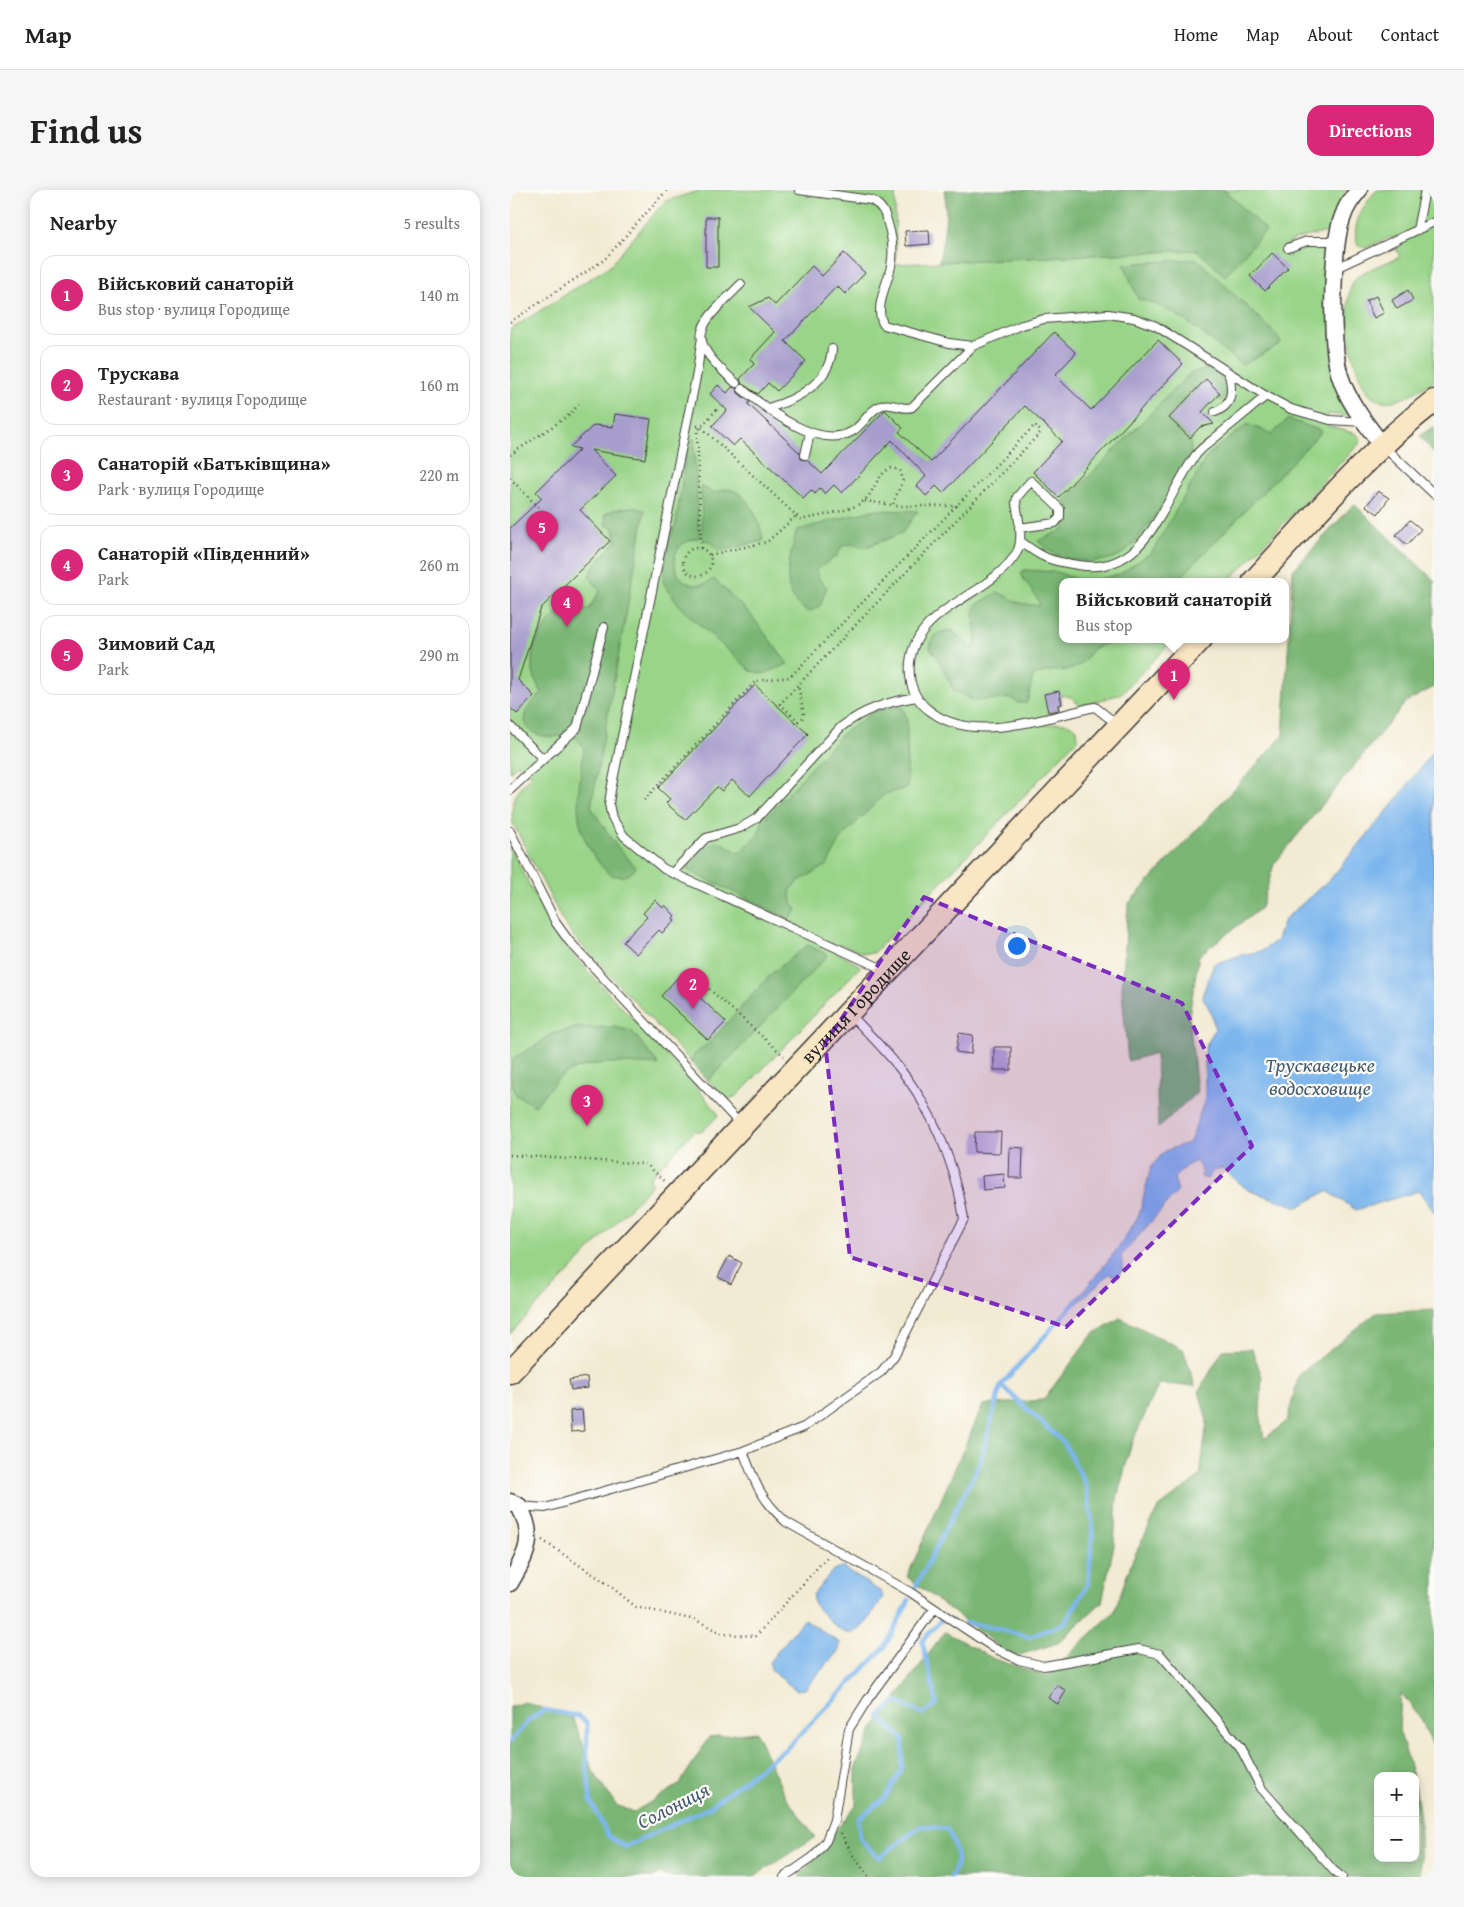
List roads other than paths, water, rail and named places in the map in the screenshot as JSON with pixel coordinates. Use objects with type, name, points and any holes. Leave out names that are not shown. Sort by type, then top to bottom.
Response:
[{"type":"street","points":[[1359,190],[1342,216],[1337,241],[1334,269],[1337,364],[1340,377],[1352,402],[1382,445]]},
{"type":"street","points":[[1257,578],[1382,445],[1434,401]]},
{"type":"street","name":"вулиця Городище","points":[[510,1372],[1196,643]]},
{"type":"street","points":[[510,1583],[529,1544],[528,1530],[515,1504]]},
{"type":"lane","points":[[798,190],[871,200],[880,205],[886,214],[892,239],[892,264],[879,314],[884,325],[948,343],[973,346]]},
{"type":"lane","points":[[1417,230],[1425,190]]},
{"type":"lane","points":[[1334,269],[1434,222]]},
{"type":"lane","points":[[1288,248],[1307,241],[1337,241]]},
{"type":"lane","points":[[741,284],[704,323],[700,334],[698,373],[685,425],[610,804],[612,818],[624,836],[656,863],[672,873],[888,971]]},
{"type":"lane","points":[[742,389],[768,408],[810,433],[829,436],[850,432],[880,406],[885,404],[903,408],[912,407],[973,346],[1022,325],[1044,319],[1108,314],[1134,318],[1156,326],[1266,396],[1291,409],[1330,420],[1365,422]]},
{"type":"lane","points":[[701,343],[710,358],[736,383]]},
{"type":"lane","points":[[768,408],[792,399],[820,380],[827,368],[832,349]]},
{"type":"lane","points":[[1216,412],[1221,410],[1230,400],[1231,387],[1228,372]]},
{"type":"lane","points":[[1020,541],[1040,557],[1060,562],[1090,567],[1107,566],[1124,560],[1150,533],[1197,453],[1266,396]]},
{"type":"lane","points":[[805,455],[810,433]]},
{"type":"lane","points":[[1382,445],[1434,494]]},
{"type":"lane","points":[[1019,528],[1055,524],[1060,517],[1060,509],[1030,481],[1017,497],[1019,528],[1020,541],[1018,550],[1004,568],[940,615],[918,638],[911,653],[909,671],[916,697],[922,705],[940,718],[973,728],[992,729],[1095,706],[1120,726]]},
{"type":"lane","points":[[510,790],[577,728],[604,627]]},
{"type":"lane","points":[[672,873],[706,838],[740,828],[753,821],[841,727],[855,716],[872,707],[916,697]]},
{"type":"lane","points":[[510,726],[543,759]]},
{"type":"lane","points":[[510,831],[556,923],[568,941],[741,1126]]},
{"type":"lane","points":[[515,1504],[546,1508],[743,1451],[804,1427],[881,1372],[894,1356],[964,1219],[961,1200],[943,1145],[923,1103],[903,1073],[849,1013]]},
{"type":"lane","points":[[743,1451],[757,1489],[769,1507],[786,1522],[837,1550],[994,1648],[1019,1660],[1044,1666],[1139,1649],[1160,1654],[1240,1747],[1261,1788],[1334,1871],[1342,1877]]},
{"type":"lane","points":[[784,1877],[813,1857],[826,1842],[834,1820],[849,1728],[934,1609]]},
{"type":"water","name":"Трускавецьке водосховище","points":[[1434,750],[1434,1212],[1419,1191],[1356,1210],[1327,1191],[1298,1207],[1248,1190],[1222,1168],[1213,1171],[1207,1179],[1201,1177],[1202,1170],[1196,1161],[1186,1166],[1174,1178],[1178,1191],[1121,1256],[1123,1269],[1118,1277],[1109,1274],[1078,1303],[1074,1303],[1119,1247],[1139,1215],[1151,1167],[1165,1151],[1190,1142],[1205,1099],[1205,1048],[1215,1029],[1211,1012],[1202,996],[1214,964],[1241,955],[1262,951],[1277,940],[1284,920],[1332,877],[1398,798]]},
{"type":"water","points":[[842,1567],[881,1592],[883,1598],[866,1622],[855,1632],[848,1633],[841,1630],[813,1602],[813,1595],[833,1570]]},
{"type":"water","points":[[804,1619],[840,1643],[839,1650],[805,1689],[796,1690],[772,1671],[769,1662]]},
{"type":"waterway","points":[[916,1586],[980,1463],[1001,1385],[1077,1300]]},
{"type":"waterway","points":[[965,1623],[1029,1637],[1065,1623],[1088,1584],[1093,1527],[1086,1485],[1064,1443],[1001,1385]]},
{"type":"waterway","name":"Солониця","points":[[510,1742],[528,1721],[544,1710],[578,1716],[587,1723],[587,1768],[591,1802],[608,1836],[625,1847],[708,1808],[788,1747],[885,1647],[909,1600]]},
{"type":"waterway","points":[[950,1620],[941,1620],[922,1641],[937,1704],[923,1714],[896,1701],[879,1717],[903,1739],[902,1770],[884,1799],[858,1819],[860,1839],[879,1858],[921,1826],[947,1829],[953,1840],[957,1859],[951,1877]]},
{"type":"place","name":"Зимовий Сад","points":[[542,552]]},
{"type":"place","name":"Санаторій «Південний»","points":[[567,627]]},
{"type":"place","name":"Військовий санаторій","points":[[1174,700]]},
{"type":"place","name":"Трускава","points":[[693,1009]]},
{"type":"place","name":"Санаторій «Батьківщина»","points":[[587,1126]]}]
